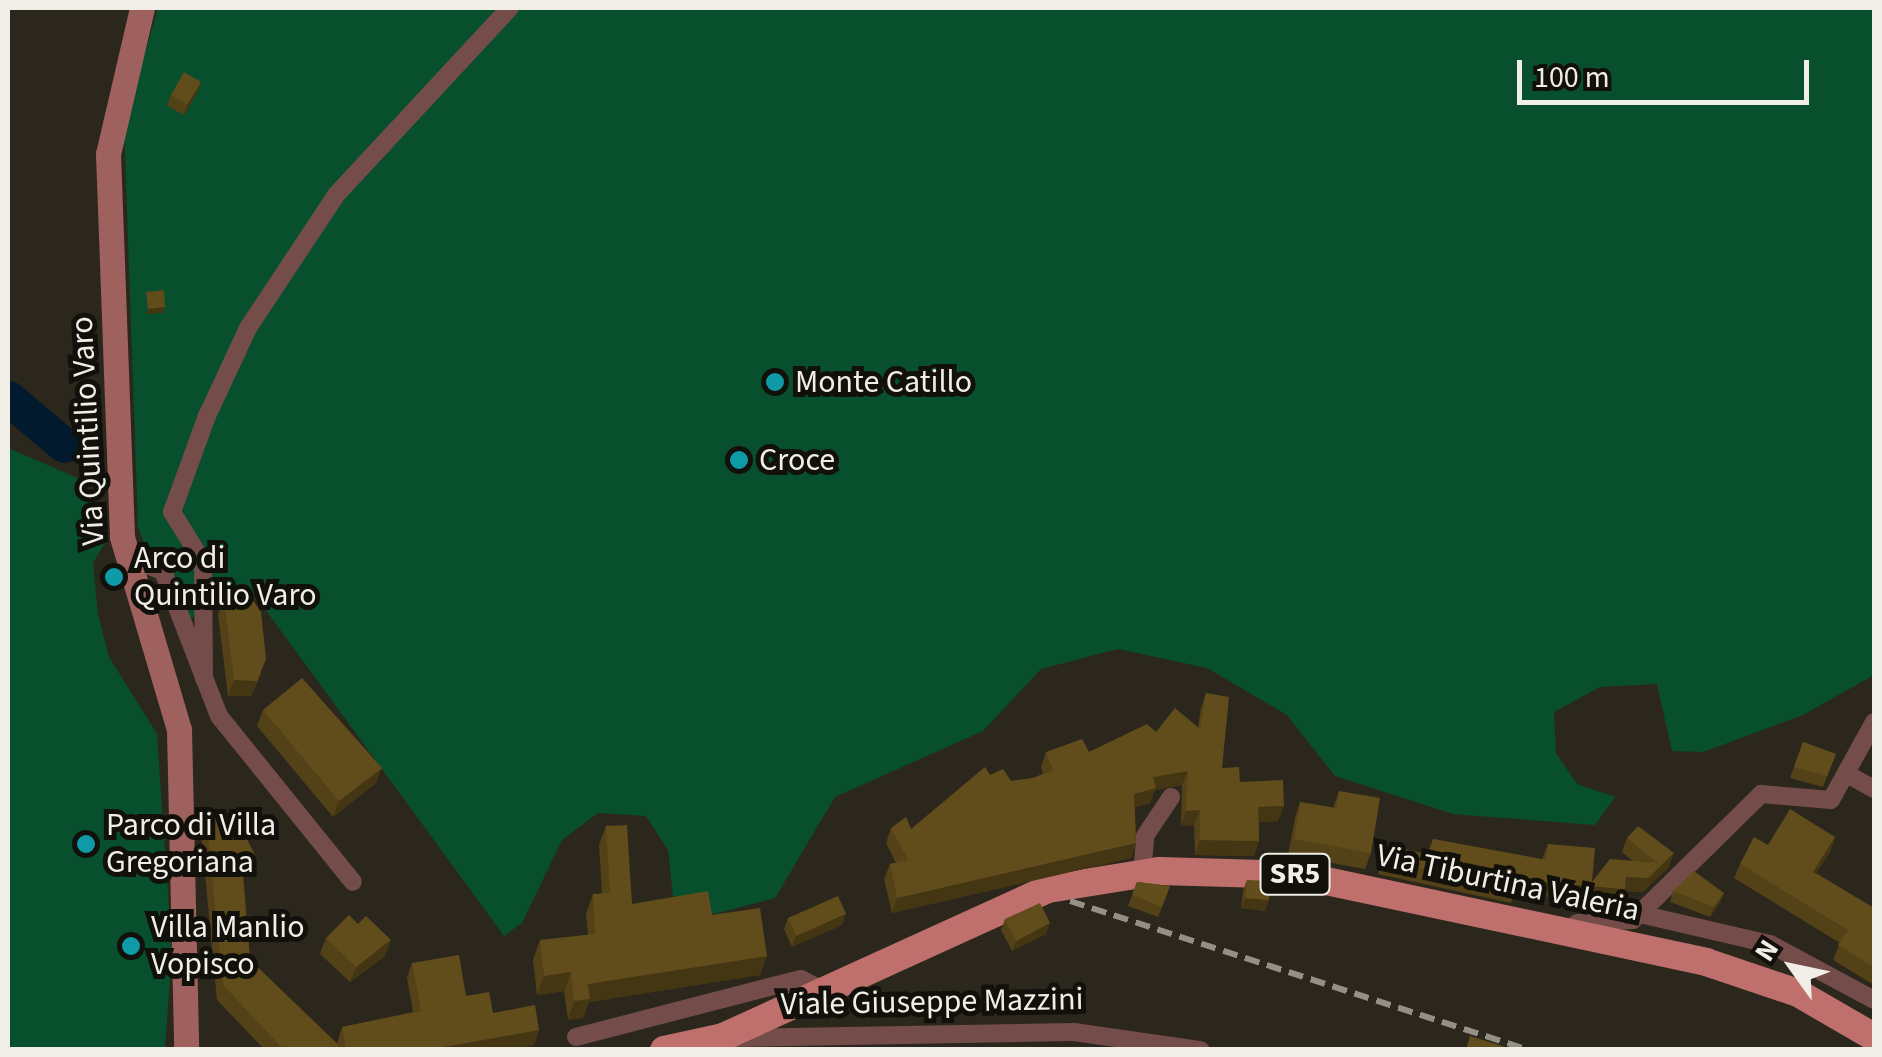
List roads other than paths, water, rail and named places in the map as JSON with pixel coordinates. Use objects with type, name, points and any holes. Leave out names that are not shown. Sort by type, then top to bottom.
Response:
[{"type":"main road","name":"Via Quintilio Varo","points":[[142,8],[108,154],[126,558],[179,730],[193,1042]]},
{"type":"main road","name":"Via Tiburtina Valeria","points":[[722,1037],[1048,889],[1142,874],[1298,874],[1744,973],[1874,1037]]},
{"type":"main road","name":"Viale Giuseppe Mazzini","points":[[664,1050],[722,1037]]},
{"type":"street","points":[[204,679],[203,562],[172,512],[207,416],[248,328],[336,195],[510,8]]},
{"type":"street","points":[[126,558],[163,570],[220,716],[354,882]]},
{"type":"street","points":[[1510,918],[1609,926],[1640,914],[1760,794],[1826,801],[1847,774],[1874,722]]},
{"type":"street","points":[[1847,774],[1874,788]]},
{"type":"street","points":[[1142,874],[1145,836],[1171,797]]},
{"type":"street","points":[[1640,914],[1760,940],[1874,1000]]},
{"type":"street","points":[[576,1037],[801,979],[825,991]]},
{"type":"street","name":"Viale Giuseppe Mazzini","points":[[722,1037],[1095,1033],[1201,1050]]},
{"type":"waterway","points":[[8,398],[64,445]]},
{"type":"railway","points":[[1070,901],[1529,1050]]},
{"type":"place","name":"Monte Catillo","points":[[775,382]]},
{"type":"place","name":"Croce","points":[[739,460]]},
{"type":"place","name":"Arco di Quintilio Varo","points":[[114,577]]},
{"type":"place","name":"Parco di Villa Gregoriana","points":[[86,844]]},
{"type":"place","name":"Villa Manlio Vopisco","points":[[131,946]]}]
